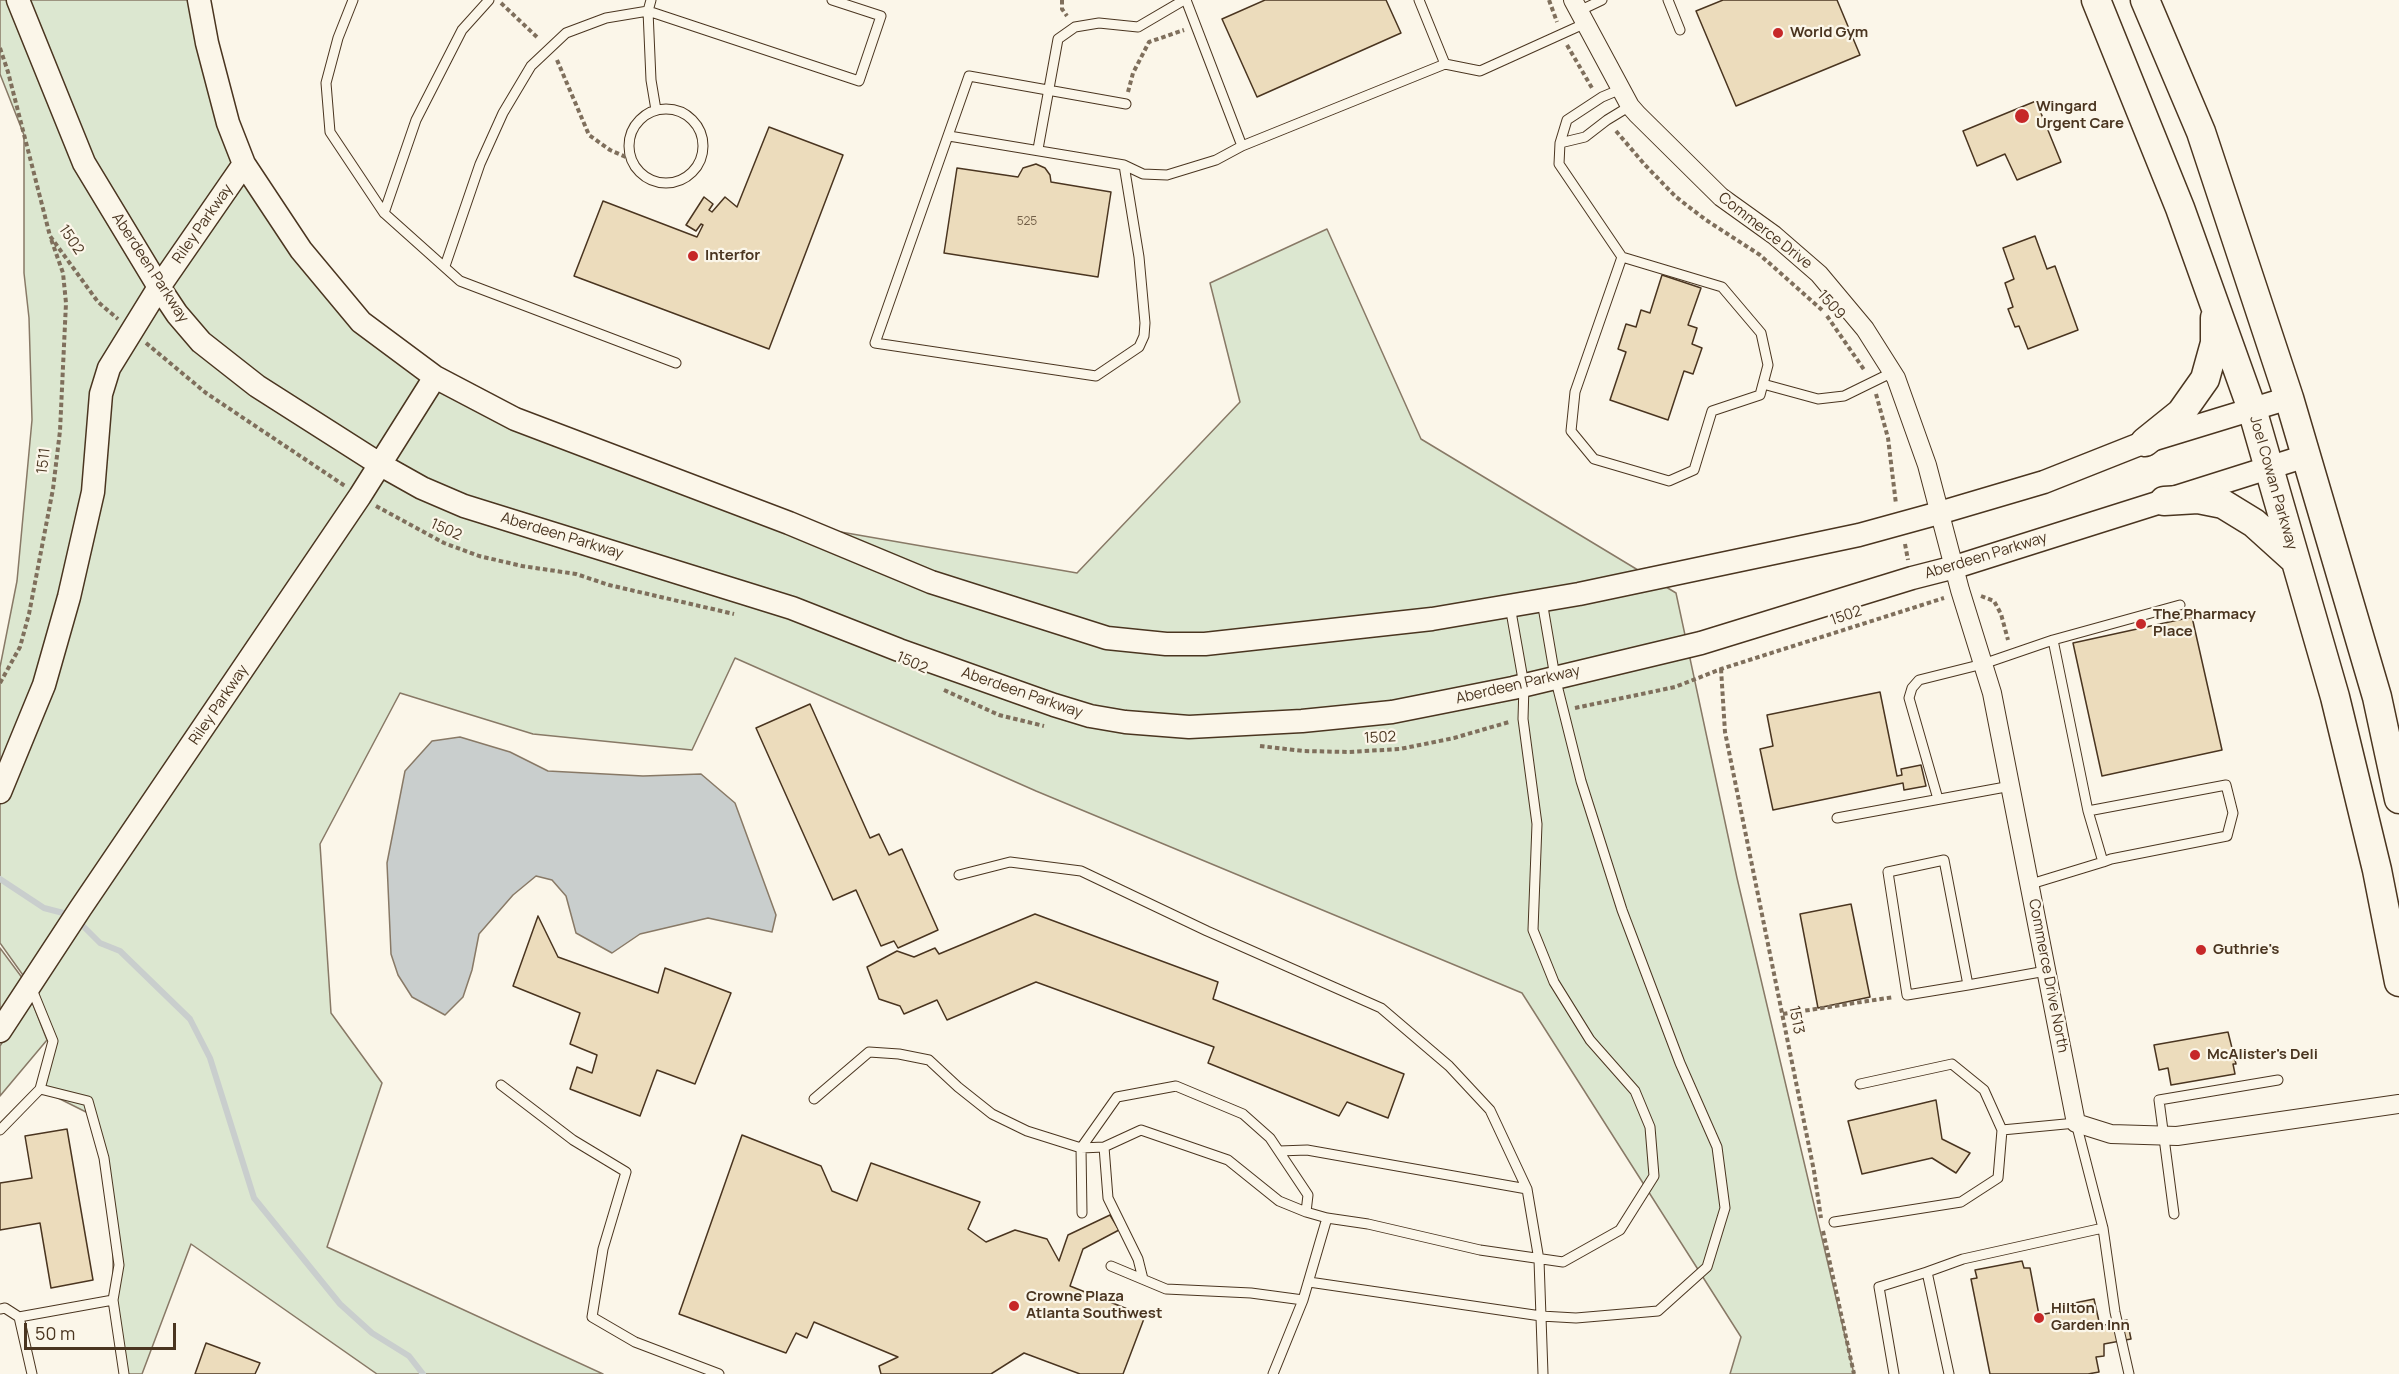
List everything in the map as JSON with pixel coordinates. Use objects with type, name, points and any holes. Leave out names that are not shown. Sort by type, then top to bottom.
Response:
[{"type":"main road","name":"Joel Cowan Parkway","points":[[2096,0],[2180,208],[2252,409],[2335,697],[2377,870],[2399,982]]},
{"type":"main road","points":[[2145,0],[2201,132],[2289,398],[2378,698],[2399,799]]},
{"type":"main road","points":[[2145,442],[2181,413],[2205,380],[2215,343],[2216,307]]},
{"type":"main road","points":[[2164,501],[2198,499],[2223,504],[2254,523],[2295,561]]},
{"type":"street","name":"Aberdeen Parkway","points":[[18,0],[84,163],[159,287],[177,314],[201,342],[257,386],[381,465],[422,488],[464,506],[792,608],[899,650],[1090,716],[1125,722],[1189,727],[1302,721],[1392,712],[1524,685],[1701,643],[1955,567],[2306,456]]},
{"type":"street","points":[[199,0],[207,43],[228,123],[244,164],[301,250],[361,322],[435,377],[515,419],[789,523],[932,582],[1107,638],[1166,644],[1205,644],[1432,619],[1542,600],[1859,535],[2044,482],[2145,442],[2289,398]]},
{"type":"street","name":"Commerce Drive","points":[[1579,12],[1630,106],[1721,197],[1774,235],[1819,273],[1865,329],[1893,372],[1927,465],[1939,513]]},
{"type":"street","name":"Riley Parkway","points":[[0,792],[44,685],[69,597],[93,492],[101,394],[109,368],[159,287],[244,164]]},
{"type":"street","name":"Riley Parkway","points":[[0,1031],[381,465],[435,377]]},
{"type":"street","name":"Commerce Drive North","points":[[1939,513],[1992,693],[2076,1123]]},
{"type":"street","points":[[2076,1123],[2111,1134],[2188,1135],[2399,1104]]},
{"type":"lane","points":[[353,0],[338,38],[326,83],[330,132],[384,213],[460,281],[676,363]]},
{"type":"lane","points":[[384,213],[416,120],[462,30],[489,0]]},
{"type":"lane","points":[[651,0],[648,11],[651,80],[656,110]]},
{"type":"lane","points":[[445,266],[480,164],[503,113],[531,66],[566,33],[606,18],[648,11],[859,81],[881,16],[832,0]]},
{"type":"lane","points":[[1038,149],[1058,39],[1074,28],[1099,23],[1138,27],[1185,0],[1242,146]]},
{"type":"lane","points":[[1419,0],[1445,64]]},
{"type":"lane","points":[[949,136],[1124,165],[1143,174],[1167,175],[1216,160],[1242,146],[1445,64],[1480,71],[1561,34],[1579,12],[1602,0]]},
{"type":"lane","points":[[1668,0],[1680,30]]},
{"type":"lane","points":[[1124,165],[1139,257],[1145,323],[1144,336],[1139,347],[1096,376],[875,343],[969,76],[1126,104]]},
{"type":"lane","points":[[1621,89],[1599,99],[1567,120],[1560,142],[1559,164],[1622,256],[1722,287],[1761,333],[1768,365],[1760,395],[1712,411],[1694,470],[1668,481],[1594,459],[1570,431],[1575,392],[1622,256]]},
{"type":"lane","points":[[1560,142],[1585,137],[1630,106]]},
{"type":"lane","points":[[667,108],[689,116],[702,135],[704,147],[696,169],[687,177],[676,181],[664,183],[651,179],[640,172],[633,160],[629,149],[630,137],[635,125],[644,116],[656,110],[667,108]]},
{"type":"lane","points":[[1763,384],[1818,399],[1844,396],[1893,372]]},
{"type":"lane","points":[[1309,1282],[1541,1316],[1576,1318],[1658,1311],[1707,1267],[1725,1208],[1717,1147],[1680,1063],[1622,910],[1581,780],[1563,711],[1542,600]]},
{"type":"lane","points":[[1938,799],[1909,698],[1912,688],[1919,680],[1983,664],[2053,640],[2180,605]]},
{"type":"lane","points":[[814,1099],[868,1052],[899,1054],[929,1060],[992,1114],[1027,1131],[1081,1148],[1104,1147],[1141,1130],[1228,1160],[1279,1201],[1327,1218],[1368,1224],[1480,1250],[1563,1262],[1620,1230],[1654,1176],[1650,1127],[1635,1091],[1590,1040],[1554,982],[1533,930],[1537,824],[1523,719],[1524,685],[1510,606]]},
{"type":"lane","points":[[2053,640],[2088,811],[2103,862]]},
{"type":"lane","points":[[2031,884],[2103,862],[2227,836],[2233,813],[2226,785],[2088,811]]},
{"type":"lane","points":[[1837,818],[2011,786]]},
{"type":"lane","points":[[1968,985],[1944,860],[1888,872],[1907,995],[1968,985],[2046,971]]},
{"type":"lane","points":[[959,875],[1010,862],[1081,871],[1207,931],[1381,1008],[1449,1066],[1490,1110],[1527,1189],[1539,1260],[1543,1374]]},
{"type":"lane","points":[[0,1130],[40,1089],[53,1041],[30,984]]},
{"type":"lane","points":[[1834,1222],[1961,1202],[1998,1178],[2002,1130],[1984,1090],[1952,1064],[1860,1084]]},
{"type":"lane","points":[[2174,1214],[2159,1100],[2278,1080]]},
{"type":"lane","points":[[501,1085],[573,1140],[626,1172],[603,1249],[592,1317],[635,1342],[719,1374]]},
{"type":"lane","points":[[1082,1213],[1081,1148],[1117,1097],[1176,1086],[1243,1114],[1270,1138],[1308,1195],[1306,1212]]},
{"type":"lane","points":[[40,1089],[88,1101],[104,1158],[119,1265],[113,1300],[124,1374]]},
{"type":"lane","points":[[2002,1130],[2076,1123],[2103,1228],[2115,1312],[2129,1374]]},
{"type":"lane","points":[[1104,1147],[1108,1198],[1138,1259],[1143,1279]]},
{"type":"lane","points":[[1279,1151],[1307,1150],[1527,1189]]},
{"type":"lane","points":[[1273,1374],[1303,1300],[1327,1218]]},
{"type":"lane","points":[[1894,1374],[1879,1287],[1963,1259],[2103,1228]]},
{"type":"lane","points":[[1112,1266],[1166,1289],[1251,1293],[1303,1300]]},
{"type":"lane","points":[[1926,1272],[1949,1374]]},
{"type":"lane","points":[[0,1309],[4,1308],[19,1317],[113,1300]]},
{"type":"lane","points":[[19,1317],[32,1374]]},
{"type":"path","points":[[498,0],[555,55],[589,135],[610,150],[633,160]]},
{"type":"path","points":[[1549,0],[1561,34],[1599,99]]},
{"type":"path","points":[[1126,104],[1133,73],[1149,42],[1196,26]]},
{"type":"path","name":"1502","points":[[0,48],[50,236],[98,302],[206,393],[360,496],[413,528],[444,543],[479,556],[576,574],[609,585],[735,615]]},
{"type":"path","name":"1509","points":[[1607,120],[1676,197],[1706,220],[1760,255],[1822,309],[1873,383],[1888,438],[1896,506],[1912,578],[1923,606]]},
{"type":"path","name":"1511","points":[[0,683],[20,647],[29,614],[53,489],[60,430],[66,303],[63,273],[50,236]]},
{"type":"path","points":[[1960,590],[1967,590],[1994,601],[2001,614],[2011,654]]},
{"type":"path","name":"1502","points":[[1563,711],[1675,687],[1721,669],[1801,645],[1868,621],[1923,606],[1960,590]]},
{"type":"path","name":"1513","points":[[1721,669],[1725,732],[1814,1171],[1822,1224],[1854,1374]]},
{"type":"path","name":"1502","points":[[936,687],[999,715],[1045,726]]},
{"type":"path","name":"1502","points":[[1252,746],[1303,751],[1348,752],[1400,749],[1455,738],[1523,719]]},
{"type":"path","points":[[1783,1014],[1907,995]]},
{"type":"green space","points":[[0,0],[206,0],[244,164],[301,250],[435,377],[789,523],[1077,573],[1240,402],[1210,283],[1327,229],[1421,439],[1676,593],[1737,878],[1854,1374],[1730,1374],[1741,1337],[1522,993],[1036,791],[735,658],[692,750],[533,734],[400,693],[320,844],[331,1013],[382,1083],[327,1247],[603,1374],[377,1374],[191,1244],[142,1374],[124,1374],[113,1300],[113,1217],[92,1115],[40,1089],[53,1040],[30,985],[0,943],[0,667],[17,581],[32,420],[29,318],[24,273],[24,135],[0,74]]},
{"type":"green space","points":[[0,948],[26,983],[0,1016]]},
{"type":"green space","points":[[30,997],[47,1040],[0,1096],[0,1046]]},
{"type":"shaded area","points":[[460,737],[510,752],[548,771],[643,776],[701,774],[735,803],[776,915],[772,932],[708,918],[640,934],[612,953],[576,933],[566,896],[552,880],[536,876],[513,895],[479,934],[472,970],[463,997],[445,1015],[412,997],[398,975],[391,954],[387,863],[405,771],[432,741]]},
{"type":"building","points":[[1265,0],[1386,0],[1401,33],[1257,97],[1222,19]]},
{"type":"building","name":"World Gym","points":[[1723,0],[1837,0],[1860,55],[1736,106],[1696,11]]},
{"type":"building","points":[[2036,101],[2061,162],[2017,180],[2005,154],[1977,166],[1963,131]]},
{"type":"building","name":"Interfor","points":[[769,127],[843,155],[769,349],[574,276],[603,201],[697,237],[703,225],[701,224],[696,231],[686,225],[704,197],[713,204],[709,210],[712,212],[725,197],[737,207]]},
{"type":"building","points":[[1036,164],[1045,168],[1050,175],[1051,182],[1111,192],[1098,277],[944,253],[957,168],[1018,177],[1023,168]]},
{"type":"building","points":[[2035,236],[2047,269],[2055,266],[2078,330],[2028,349],[2019,326],[2015,327],[2008,309],[2013,307],[2005,283],[2014,279],[2003,248]]},
{"type":"building","points":[[1662,275],[1701,288],[1688,325],[1697,328],[1692,344],[1702,348],[1693,374],[1684,371],[1668,420],[1610,400],[1626,352],[1618,349],[1626,324],[1636,327],[1641,310],[1650,313]]},
{"type":"building","points":[[2192,617],[2222,750],[2102,776],[2073,643]]},
{"type":"building","points":[[1880,692],[1897,776],[1902,775],[1901,769],[1921,765],[1926,786],[1904,790],[1903,783],[1773,810],[1760,749],[1773,746],[1767,715]]},
{"type":"building","points":[[810,704],[870,838],[879,834],[889,855],[902,849],[938,930],[898,948],[894,941],[881,946],[856,890],[833,900],[756,728]]},
{"type":"building","points":[[1851,904],[1870,997],[1818,1008],[1800,914]]},
{"type":"building","points":[[1035,914],[1218,982],[1213,999],[1404,1074],[1388,1118],[1347,1102],[1339,1116],[1208,1063],[1214,1047],[1036,982],[947,1020],[937,1000],[904,1014],[900,1006],[879,999],[867,967],[897,951],[914,957],[935,948],[939,954]]},
{"type":"building","points":[[538,916],[558,957],[658,993],[665,968],[731,993],[695,1084],[657,1070],[640,1116],[570,1089],[577,1067],[592,1073],[597,1055],[570,1044],[580,1013],[513,986]]},
{"type":"building","name":"McAlister's Deli","points":[[2228,1032],[2236,1064],[2233,1064],[2235,1074],[2171,1085],[2168,1068],[2159,1070],[2154,1045]]},
{"type":"building","points":[[1936,1100],[1942,1139],[1970,1153],[1956,1173],[1932,1158],[1862,1174],[1848,1121]]},
{"type":"building","points":[[67,1129],[93,1280],[51,1288],[40,1223],[0,1230],[0,1183],[32,1178],[25,1136]]},
{"type":"building","points":[[742,1135],[821,1166],[832,1191],[857,1201],[871,1163],[980,1202],[968,1229],[986,1242],[1015,1230],[1047,1239],[1059,1261],[1068,1235],[1110,1215],[1119,1230],[1083,1249],[1070,1286],[1145,1316],[1123,1374],[1080,1374],[1024,1353],[991,1374],[881,1374],[879,1366],[898,1357],[814,1322],[807,1338],[796,1333],[786,1353],[679,1314]]},
{"type":"building","name":"Hilton Garden Inn","points":[[2022,1261],[2024,1268],[2030,1268],[2039,1315],[2061,1311],[2060,1306],[2094,1299],[2100,1326],[2127,1320],[2131,1339],[2104,1344],[2104,1356],[2096,1357],[2099,1372],[1990,1374],[1971,1279],[1977,1278],[1975,1270]]},
{"type":"building","points":[[206,1343],[260,1363],[255,1374],[195,1374]]},
{"type":"waterway","points":[[0,879],[44,908],[71,915]]},
{"type":"waterway","points":[[83,926],[100,943],[120,951],[190,1019],[210,1058],[254,1198],[340,1304],[372,1333],[409,1356],[423,1374]]},
{"type":"place","name":"World Gym","points":[[1778,33]]},
{"type":"place","name":"Wingard Urgent Care","points":[[2022,116]]},
{"type":"place","name":"Interfor","points":[[693,256]]},
{"type":"place","name":"The Pharmacy Place","points":[[2141,624]]},
{"type":"place","name":"Guthrie's","points":[[2201,950]]},
{"type":"place","name":"McAlister's Deli","points":[[2195,1055]]},
{"type":"place","name":"Crowne Plaza Atlanta Southwest","points":[[1014,1306]]},
{"type":"place","name":"Hilton Garden Inn","points":[[2039,1318]]}]
